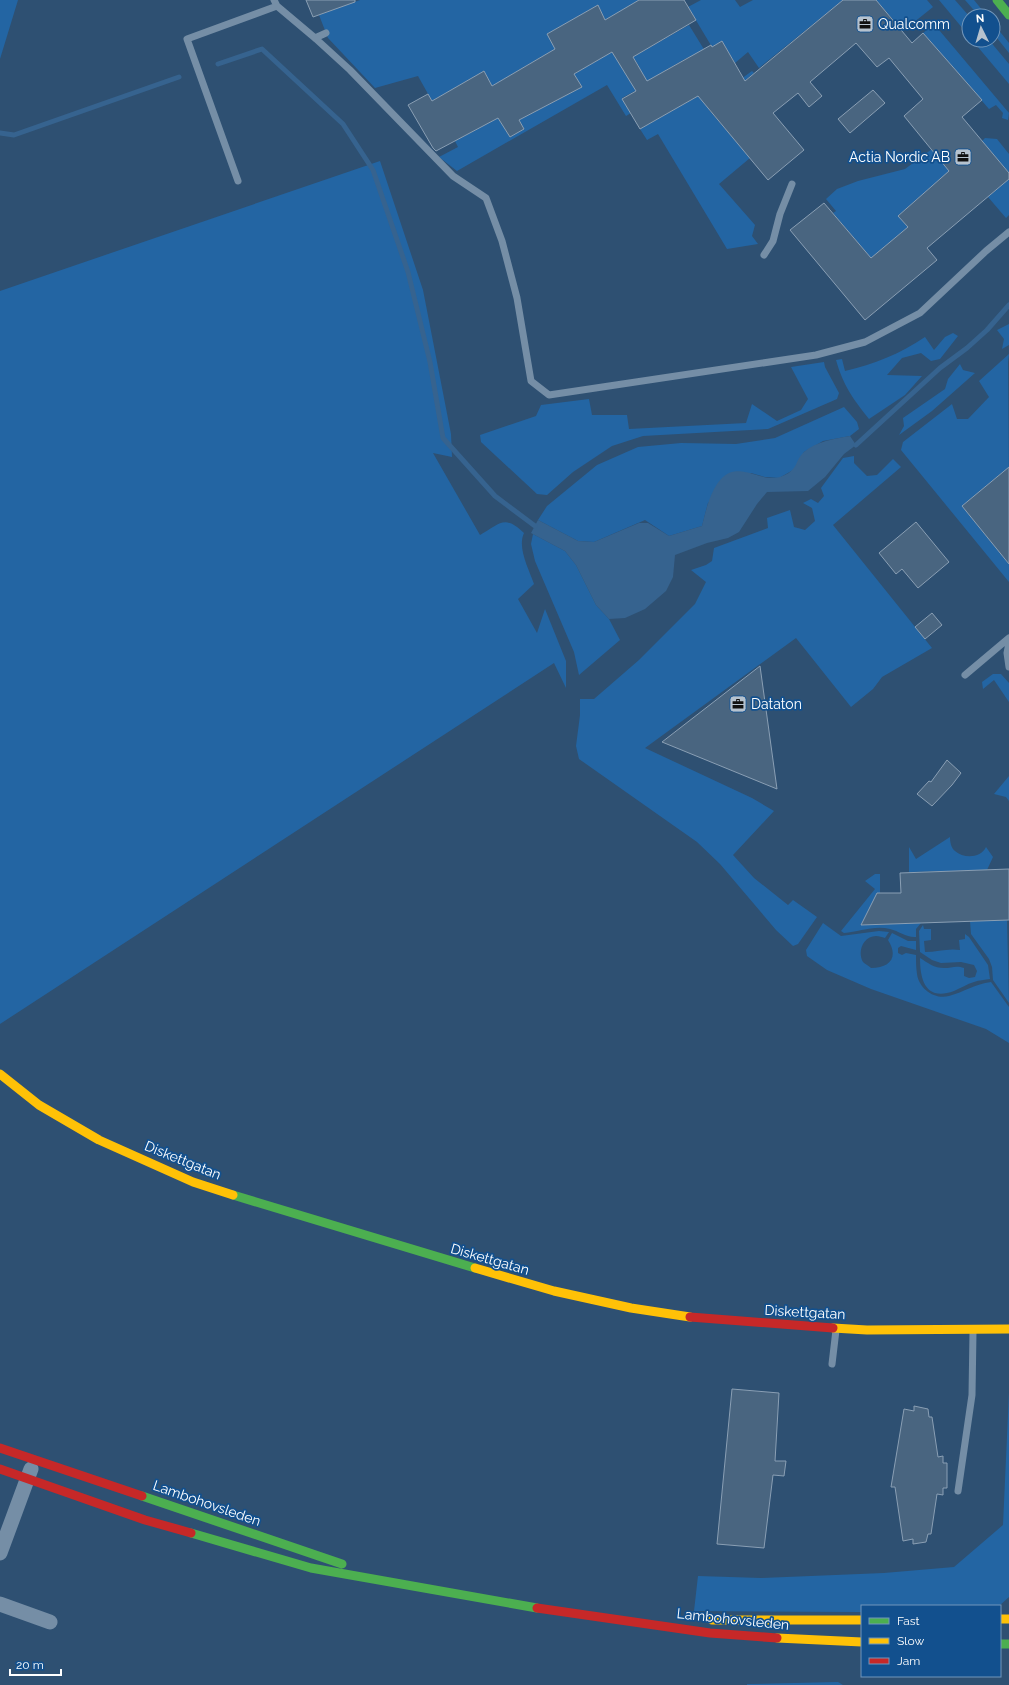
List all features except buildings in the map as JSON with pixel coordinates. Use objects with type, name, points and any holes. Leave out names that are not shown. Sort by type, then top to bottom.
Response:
[{"type":"main road","points":[[997,0],[1009,15]]},
{"type":"main road","name":"Diskettgatan","points":[[0,1074],[39,1105],[99,1140],[193,1182],[517,1281],[631,1308],[696,1318],[868,1330],[1009,1329]]},
{"type":"main road","name":"Lambohovsleden","points":[[0,1448],[405,1585]]},
{"type":"main road","name":"Lambohovsleden","points":[[0,1469],[145,1520],[310,1568],[512,1604],[710,1633],[789,1639],[861,1642]]},
{"type":"main road","name":"Lambohovsleden","points":[[602,1617],[686,1620]]},
{"type":"main road","name":"Lambohovsleden","points":[[702,1620],[861,1620]]},
{"type":"street","points":[[0,1553],[35,1459]]},
{"type":"street","points":[[0,1604],[50,1622]]},
{"type":"lane","points":[[238,181],[187,39],[275,3],[350,70],[453,176],[486,198],[502,241],[517,298],[531,381],[549,395],[816,355],[865,342],[920,313],[986,251],[1009,232]]},
{"type":"lane","points":[[315,38],[326,33]]},
{"type":"lane","points":[[764,255],[773,241],[780,214],[792,184]]},
{"type":"lane","points":[[965,675],[1009,638]]},
{"type":"lane","points":[[1009,643],[1006,653],[1009,667]]},
{"type":"lane","points":[[832,1364],[836,1328]]},
{"type":"lane","points":[[958,1491],[972,1395],[973,1329]]},
{"type":"shaded area","points":[[0,0],[18,0],[0,59]]},
{"type":"shaded area","points":[[360,0],[639,0],[605,20],[598,5],[548,34],[555,49],[492,86],[484,71],[432,101],[418,76],[375,88],[328,38],[319,15]]},
{"type":"shaded area","points":[[701,0],[735,0],[740,7],[753,0],[843,0],[759,68],[748,52],[735,63],[722,41],[712,47],[688,7]]},
{"type":"shaded area","points":[[876,0],[927,0],[933,7],[903,31]]},
{"type":"shaded area","points":[[939,0],[955,0],[962,8],[961,26]]},
{"type":"shaded area","points":[[965,0],[974,0],[980,8],[972,8]]},
{"type":"shaded area","points":[[934,24],[1009,113],[1008,120],[1002,118],[1003,113],[996,105],[989,109],[923,33]]},
{"type":"shaded area","points":[[689,25],[705,51],[685,59],[661,73],[662,76],[622,98],[631,113],[626,116],[607,85],[457,171],[439,157],[458,147],[455,141],[498,118],[510,137],[524,129],[519,120],[582,87],[574,74],[612,52],[626,74],[639,66],[633,57]]},
{"type":"shaded area","points":[[1001,33],[1009,43],[1009,53],[1001,43]]},
{"type":"shaded area","points":[[979,48],[996,48],[1009,64],[1009,84]]},
{"type":"shaded area","points":[[752,71],[754,73],[709,110],[750,158],[719,184],[755,225],[752,236],[758,244],[727,249],[658,134],[647,140],[640,129],[725,81],[730,87]]},
{"type":"shaded area","points":[[985,138],[997,139],[1009,154],[1009,173],[982,141]]},
{"type":"shaded area","points":[[932,149],[949,171],[898,216],[908,227],[871,258],[833,213],[836,211],[826,199],[837,189],[858,181],[905,169]]},
{"type":"shaded area","points":[[380,161],[423,290],[451,434],[452,457],[433,453],[480,535],[497,525],[507,522],[517,527],[524,533],[522,539],[523,552],[534,584],[518,599],[537,633],[545,609],[566,661],[566,688],[554,663],[0,1024],[0,291]]},
{"type":"shaded area","points":[[1009,179],[1009,215],[1006,218],[988,197]]},
{"type":"shaded area","points":[[1009,324],[1009,345],[1002,349],[1004,339],[997,330]]},
{"type":"shaded area","points":[[953,333],[958,336],[940,359],[931,361],[921,353],[902,358],[887,375],[922,376],[905,395],[869,419],[849,391],[836,360],[842,359],[845,371],[886,358],[925,337],[934,350],[945,337]]},
{"type":"shaded area","points":[[1009,354],[1009,477],[1004,471],[962,506],[1009,564],[1009,582],[901,450],[903,442],[952,404],[957,419],[968,419],[989,397],[979,381]]},
{"type":"shaded area","points":[[824,362],[825,367],[839,393],[837,399],[768,429],[643,436],[612,446],[573,472],[547,495],[537,494],[481,442],[480,435],[536,416],[541,405],[589,399],[592,415],[627,415],[629,429],[746,423],[752,404],[777,421],[801,410],[808,399],[791,367]]},
{"type":"shaded area","points":[[960,364],[963,370],[975,373],[932,411],[899,435],[904,426],[903,418],[945,389],[948,379]]},
{"type":"shaded area","points":[[844,407],[857,422],[859,429],[850,436],[823,441],[804,452],[795,469],[779,478],[765,477],[751,473],[708,503],[702,526],[669,536],[645,520],[594,542],[578,541],[538,520],[547,506],[597,465],[638,447],[681,443],[736,444],[775,438]]},
{"type":"shaded area","points":[[850,436],[856,445],[844,454],[825,477],[808,491],[767,492],[757,504],[739,532],[728,538],[707,543],[675,555],[673,577],[666,591],[645,609],[625,618],[609,619],[596,605],[576,565],[565,551],[531,533],[538,520],[578,541],[594,542],[639,523],[648,523],[669,536],[702,526],[711,495],[715,487],[725,475],[734,471],[740,471],[763,477],[777,478],[790,472],[801,455],[814,445]]},
{"type":"shaded area","points":[[854,456],[854,463],[867,476],[877,475],[893,459],[901,467],[833,525],[932,648],[882,677],[873,689],[851,707],[796,638],[645,748],[752,798],[774,811],[733,855],[754,878],[788,905],[793,900],[817,917],[798,944],[793,946],[776,930],[720,864],[697,842],[579,759],[576,746],[580,715],[580,699],[594,699],[639,660],[695,604],[706,582],[691,570],[706,565],[712,561],[714,548],[768,528],[767,518],[790,510],[794,527],[805,530],[815,521],[812,508],[803,503],[811,499],[818,503],[824,496],[821,488],[843,458]]},
{"type":"shaded area","points":[[533,534],[565,551],[576,565],[596,605],[609,619],[620,640],[579,675],[574,652],[535,561],[531,544]]},
{"type":"shaded area","points":[[993,674],[1001,674],[1009,683],[1009,702],[994,680],[983,689],[982,682]]},
{"type":"shaded area","points":[[1009,776],[1009,801],[1006,797],[994,794]]},
{"type":"shaded area","points":[[950,837],[953,848],[959,854],[967,856],[976,855],[984,851],[986,847],[993,857],[987,870],[909,872],[909,847],[916,859]]},
{"type":"shaded area","points":[[875,874],[880,874],[880,893],[877,894],[861,925],[921,923],[916,929],[916,937],[884,928],[872,928],[844,933],[841,931],[875,889],[865,881]]},
{"type":"shaded area","points":[[1007,920],[1009,1003],[993,980],[992,967],[989,959],[971,934],[970,921]]},
{"type":"shaded area","points":[[823,923],[841,936],[879,931],[889,932],[885,938],[877,936],[871,937],[862,945],[861,958],[863,962],[871,968],[888,964],[891,960],[893,952],[888,940],[892,933],[908,941],[916,941],[916,950],[901,946],[898,948],[898,953],[902,955],[906,953],[916,955],[918,979],[924,989],[933,995],[944,997],[949,996],[980,984],[991,982],[1009,1007],[1009,1043],[986,1029],[871,989],[827,970],[807,956],[806,950]]},
{"type":"shaded area","points":[[923,925],[924,929],[931,929],[931,940],[924,941],[925,952],[951,949],[960,950],[959,940],[965,939],[965,934],[969,937],[988,965],[990,979],[976,981],[954,991],[944,993],[931,991],[926,987],[921,974],[920,958],[937,967],[964,968],[964,976],[969,978],[975,977],[977,971],[974,965],[961,962],[941,963],[932,960],[920,952],[919,931]]},
{"type":"shaded area","points":[[1009,1392],[1009,1597],[1000,1605],[861,1605],[861,1612],[694,1611],[698,1576],[761,1578],[884,1573],[954,1567],[1003,1525]]},
{"type":"shaded area","points":[[838,1682],[843,1685],[747,1685],[747,1684]]},
{"type":"waterway","points":[[218,64],[262,49],[343,124],[373,170],[408,272],[430,362],[443,438],[495,496],[535,526]]},
{"type":"waterway","points":[[0,133],[14,135],[179,77]]},
{"type":"waterway","points":[[856,445],[940,368],[967,348],[987,330],[1009,305]]},
{"type":"traffic: fast","points":[[997,0],[1009,15]]},
{"type":"traffic: fast","points":[[233,1195],[475,1268]]},
{"type":"traffic: fast","points":[[142,1496],[342,1564]]},
{"type":"traffic: fast","points":[[191,1533],[311,1568],[537,1608]]},
{"type":"traffic: fast","points":[[1001,1644],[1009,1644]]},
{"type":"traffic: slow","points":[[0,1074],[39,1105],[99,1140],[193,1182],[233,1195]]},
{"type":"traffic: slow","points":[[475,1268],[554,1291],[631,1308],[690,1317]]},
{"type":"traffic: slow","points":[[833,1328],[867,1330],[1009,1329]]},
{"type":"traffic: slow","points":[[1001,1619],[1009,1619]]},
{"type":"traffic: slow","points":[[712,1620],[861,1620]]},
{"type":"traffic: slow","points":[[777,1638],[861,1642]]},
{"type":"traffic: jam","points":[[690,1317],[833,1328]]},
{"type":"traffic: jam","points":[[0,1448],[142,1496]]},
{"type":"traffic: jam","points":[[0,1469],[145,1520],[191,1533]]},
{"type":"traffic: jam","points":[[537,1608],[710,1633],[777,1638]]},
{"type":"place","name":"Qualcomm","points":[[865,24]]},
{"type":"place","name":"Actia Nordic AB","points":[[963,157]]},
{"type":"place","name":"Dataton","points":[[738,704]]}]
